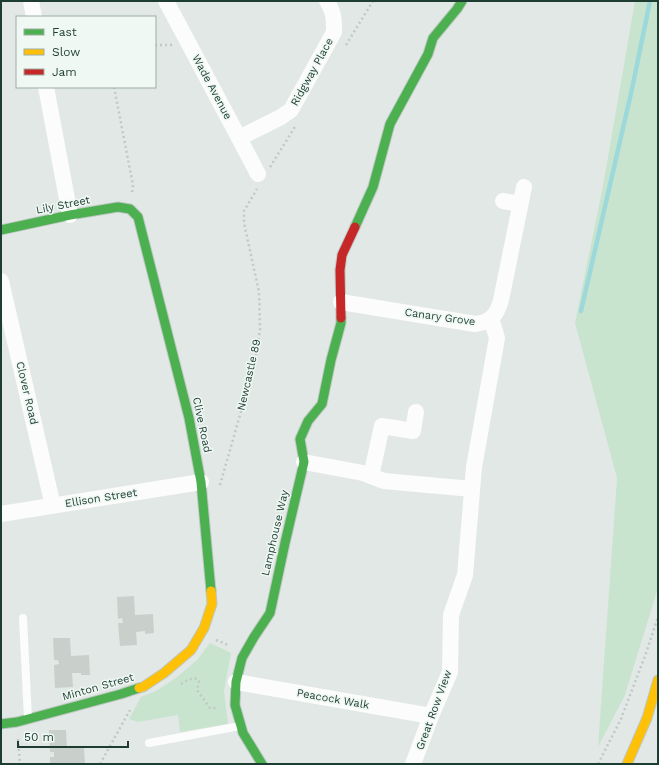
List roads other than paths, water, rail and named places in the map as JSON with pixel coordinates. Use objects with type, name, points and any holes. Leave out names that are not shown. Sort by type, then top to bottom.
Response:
[{"type":"main road","name":"Lamphouse Way","points":[[262,764],[243,733],[235,705],[236,682],[242,658],[270,613],[286,536],[304,462],[300,439],[308,422],[322,404],[331,360],[341,323],[340,270],[342,256],[373,187],[390,124],[428,54],[433,38],[462,1]]},
{"type":"main road","name":"Lily Street","points":[[1,230],[70,215],[118,207],[130,209]]},
{"type":"main road","name":"Clive Road","points":[[130,209],[138,217],[189,418],[201,482],[212,604],[204,628],[191,650]]},
{"type":"main road","name":"Minton Street","points":[[1,724],[17,722],[143,687],[164,673],[191,650]]},
{"type":"main road","points":[[627,764],[647,718],[658,680]]},
{"type":"street","points":[[31,1],[34,16]]},
{"type":"street","name":"Wade Avenue","points":[[166,1],[258,174]]},
{"type":"street","name":"Ridgway Place","points":[[239,138],[281,117],[291,110],[334,32],[332,11],[327,1]]},
{"type":"street","points":[[46,88],[70,215]]},
{"type":"street","name":"Canary Grove","points":[[341,302],[475,324],[483,323],[491,318],[498,310],[501,300],[524,187]]},
{"type":"street","points":[[503,201],[520,204]]},
{"type":"street","name":"Clover Road","points":[[1,281],[53,506]]},
{"type":"street","name":"Great Row View","points":[[413,764],[431,716],[450,672],[451,615],[465,575],[474,467],[497,338],[491,318]]},
{"type":"street","points":[[371,476],[382,426],[413,431],[416,412]]},
{"type":"street","points":[[304,462],[363,473],[384,481],[472,489]]},
{"type":"street","name":"Ellison Street","points":[[1,514],[201,482]]},
{"type":"street","name":"Peacock Walk","points":[[236,682],[431,716]]},
{"type":"lane","points":[[23,618],[28,719]]},
{"type":"lane","points":[[149,743],[241,725]]},
{"type":"waterway","points":[[581,311],[632,89],[650,1]]}]
